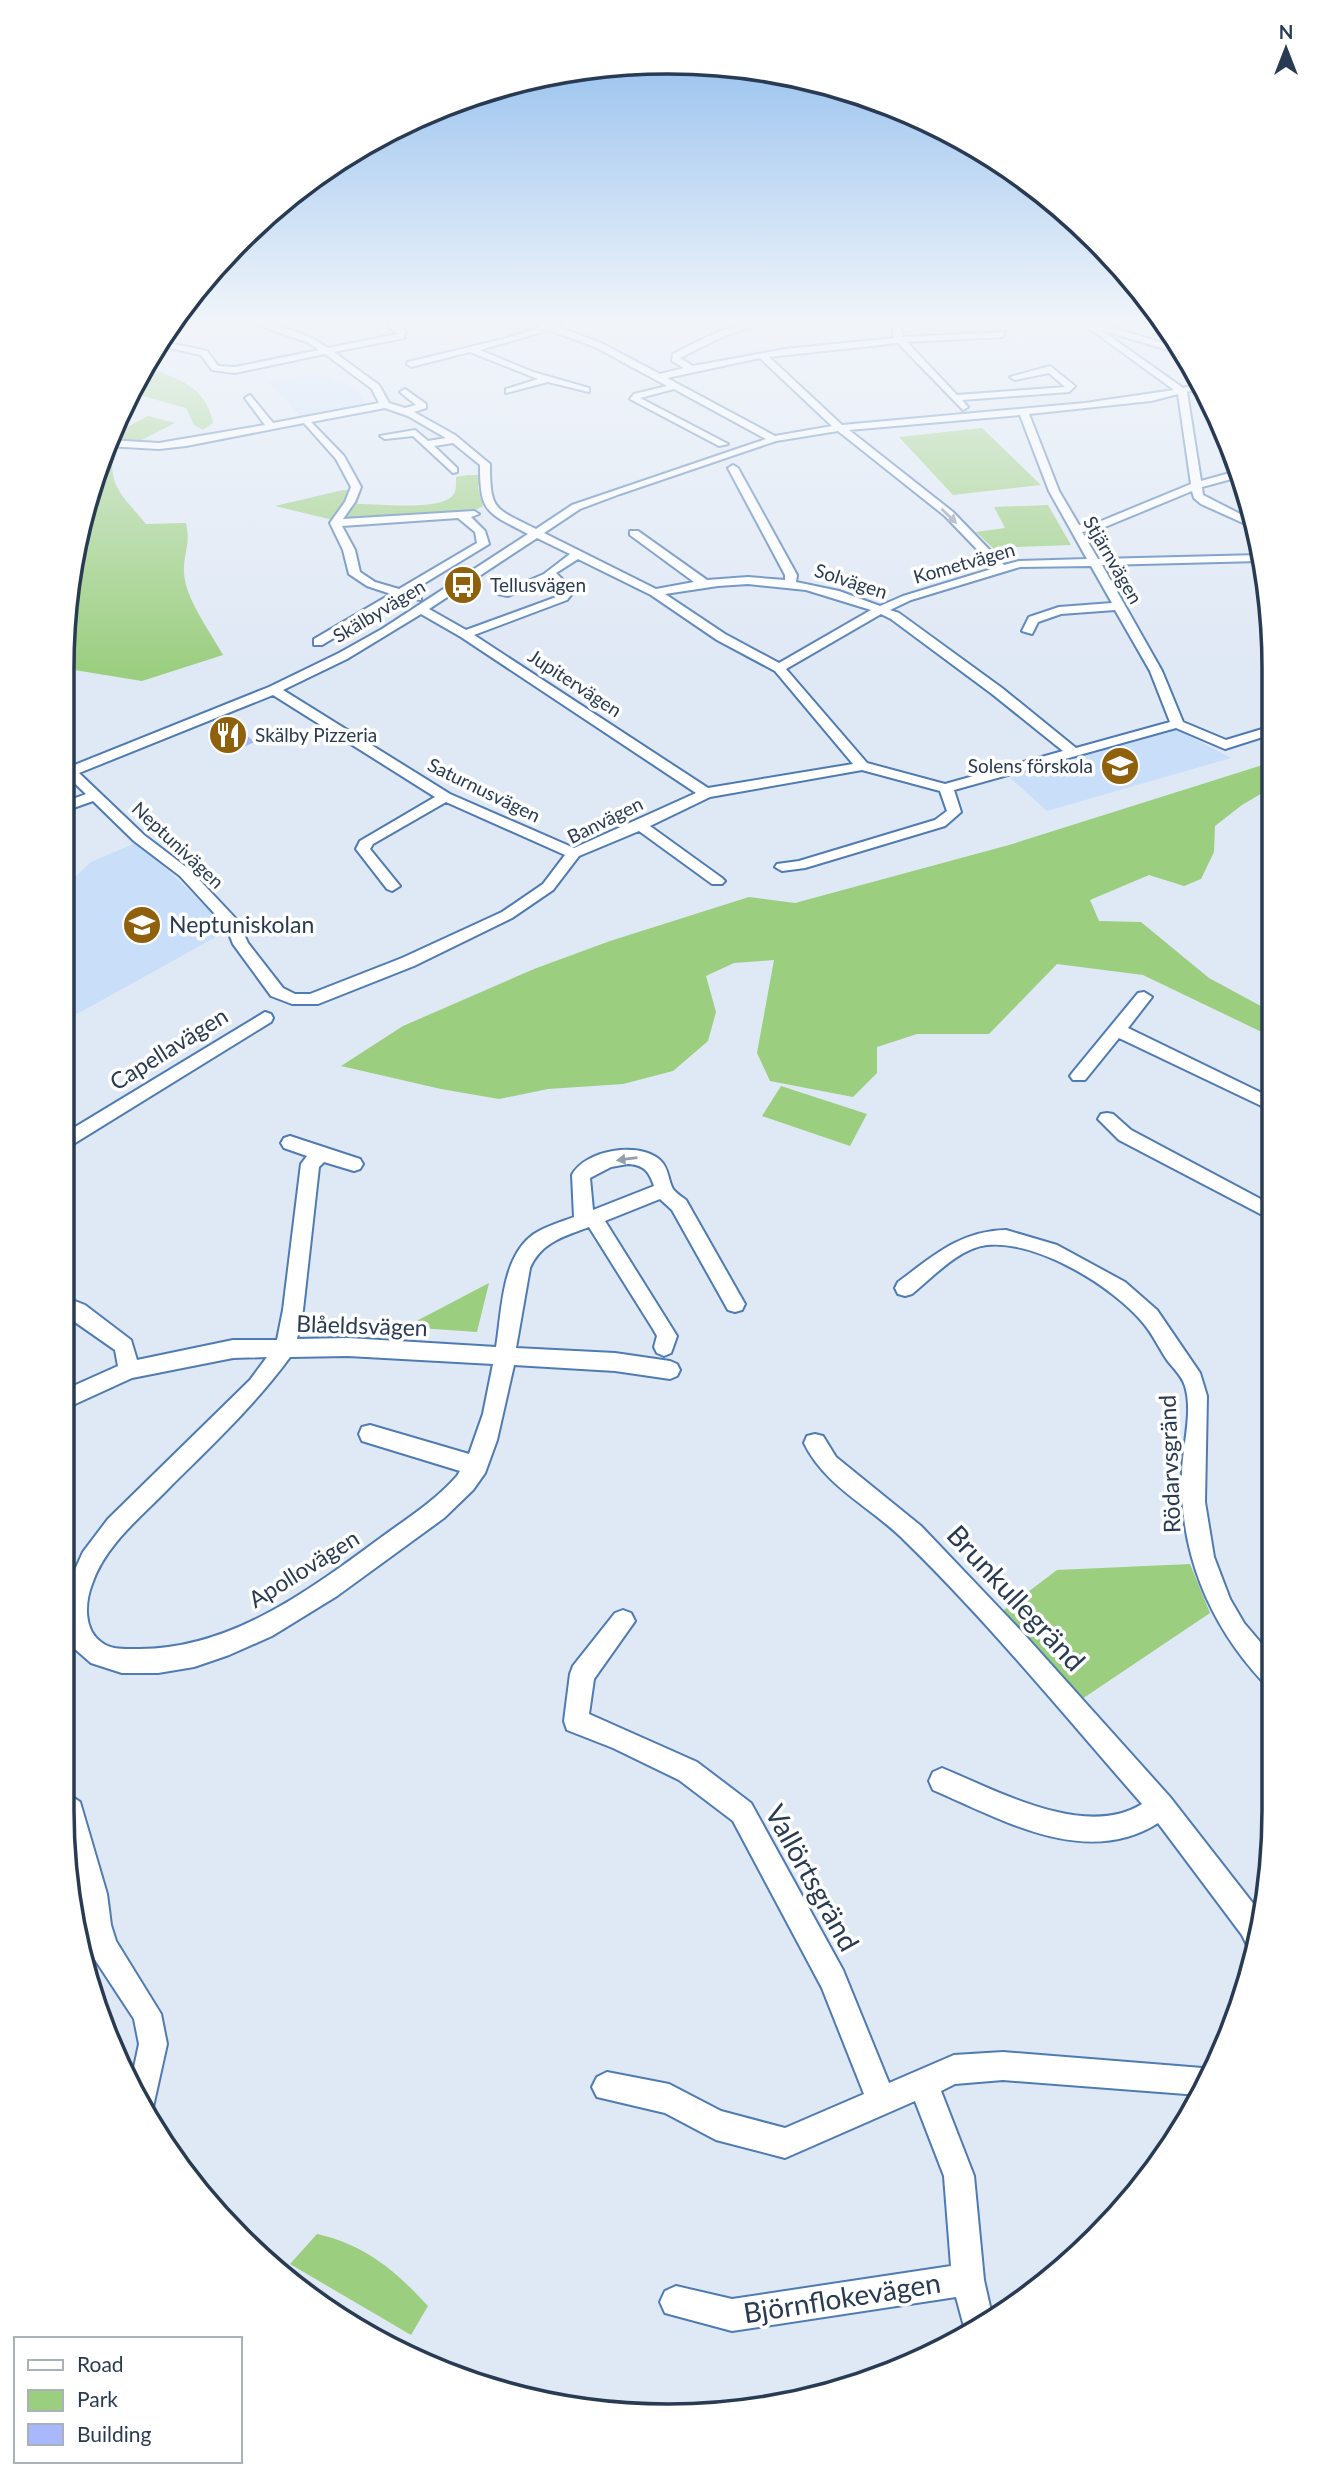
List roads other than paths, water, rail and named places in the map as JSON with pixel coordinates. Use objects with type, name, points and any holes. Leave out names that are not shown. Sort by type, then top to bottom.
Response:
[{"type":"street","points":[[118,444],[159,446],[205,440]]},
{"type":"street","points":[[175,454],[236,440]]},
{"type":"street","points":[[323,440],[340,458],[356,487],[351,502],[335,523]]},
{"type":"street","points":[[422,440],[453,470]]},
{"type":"street","points":[[426,444],[453,440],[485,464],[485,496],[494,512]]},
{"type":"street","points":[[714,440],[723,444]]},
{"type":"street","name":"Skälbyvägen","points":[[74,767],[274,690],[343,656],[419,604],[576,507],[772,440]]},
{"type":"street","points":[[855,440],[948,514],[1002,569]]},
{"type":"street","name":"Stjärnvägen","points":[[1033,440],[1075,529],[1157,671],[1177,723]]},
{"type":"street","points":[[1189,440],[1198,496],[1242,520]]},
{"type":"street","points":[[733,468],[791,575],[790,583]]},
{"type":"street","points":[[1075,529],[1096,527],[1195,486],[1230,476]]},
{"type":"street","points":[[335,523],[494,512],[655,593],[721,637],[779,668],[862,766]]},
{"type":"street","points":[[318,642],[483,544],[483,535],[461,515]]},
{"type":"street","name":"Jupitervägen","points":[[335,523],[359,578],[419,604],[706,793]]},
{"type":"street","points":[[634,533],[703,583]]},
{"type":"street","points":[[504,594],[549,576],[551,570],[578,554]]},
{"type":"street","name":"Kometvägen","points":[[779,668],[880,610],[907,598],[1019,564],[1251,558]]},
{"type":"street","points":[[465,634],[564,598],[568,591],[549,576]]},
{"type":"street","name":"Solvägen","points":[[655,593],[727,580],[790,583],[846,597],[895,616],[1074,752]]},
{"type":"street","points":[[1028,631],[1033,620],[1059,611],[1119,606]]},
{"type":"street","name":"Saturnusvägen","points":[[274,690],[445,797],[574,853]]},
{"type":"street","points":[[782,867],[800,865],[940,824],[954,812],[950,794],[945,788],[1177,723],[1225,745],[1262,734]]},
{"type":"street","name":"Banvägen","points":[[312,1000],[396,967],[507,915],[548,887],[574,853],[706,793],[862,766],[945,788]]},
{"type":"street","name":"Neptunivägen","points":[[74,777],[97,795],[139,838],[185,873],[233,924],[241,944],[277,992],[292,999],[312,1000]]},
{"type":"street","points":[[74,804],[97,795]]},
{"type":"street","points":[[392,886],[363,849],[368,841],[445,797]]},
{"type":"street","points":[[640,825],[717,881]]},
{"type":"street","points":[[1079,1076],[1144,997]]},
{"type":"street","name":"Capellavägen","points":[[74,1137],[265,1018]]},
{"type":"street","points":[[1117,1030],[1262,1100]]},
{"type":"street","points":[[1107,1119],[1125,1135],[1262,1208]]},
{"type":"street","points":[[290,1143],[354,1164]]},
{"type":"street","name":"Apollovägen","points":[[321,1154],[310,1164],[293,1310],[285,1348],[257,1386],[100,1545],[82,1580],[74,1614],[79,1633],[94,1654],[111,1660],[146,1664],[210,1650],[278,1620],[340,1580],[453,1498],[477,1466],[486,1439],[505,1356],[516,1285],[526,1255],[544,1237],[663,1190]]},
{"type":"street","points":[[664,1347],[667,1336],[660,1322],[589,1220],[581,1175],[589,1166],[632,1156],[645,1159],[657,1168],[663,1190],[679,1205],[735,1304]]},
{"type":"street","name":"Rödarvsgränd","points":[[905,1288],[965,1244],[984,1238],[1009,1236],[1042,1246],[1076,1262],[1114,1286],[1149,1315],[1196,1386],[1193,1483],[1196,1537],[1216,1599],[1248,1651],[1262,1664]]},
{"type":"street","points":[[74,1309],[124,1346],[129,1370]]},
{"type":"street","name":"Blåeldsvägen","points":[[74,1395],[129,1370],[233,1349],[348,1347],[615,1362],[670,1370]]},
{"type":"street","points":[[370,1434],[477,1466]]},
{"type":"street","name":"Brunkullegränd","points":[[815,1443],[828,1464],[913,1533],[1014,1640],[1161,1806],[1250,1923]]},
{"type":"street","name":"Vallörtsgränd","points":[[623,1620],[582,1674],[576,1721],[620,1738],[688,1771],[742,1812],[833,1980],[881,2100]]},
{"type":"street","points":[[942,1781],[1052,1825],[1096,1829],[1138,1821],[1161,1806]]},
{"type":"street","points":[[74,1819],[94,1894],[89,1929],[147,2014],[153,2044],[145,2091]]},
{"type":"street","points":[[607,2087],[668,2099],[716,2125],[785,2143],[954,2070],[1003,2066],[1196,2080]]},
{"type":"street","name":"Björnflokevägen","points":[[923,2083],[959,2176],[968,2280],[976,2316]]},
{"type":"street","name":"Björnflokevägen","points":[[676,2302],[732,2315],[918,2285],[968,2280]]},
{"type":"place","name":"Tellusvägen","points":[[463,585]]},
{"type":"place","name":"Skälby Pizzeria","points":[[228,735]]},
{"type":"place","name":"Solens förskola","points":[[1120,766]]},
{"type":"place","name":"Neptuniskolan","points":[[142,925]]}]
